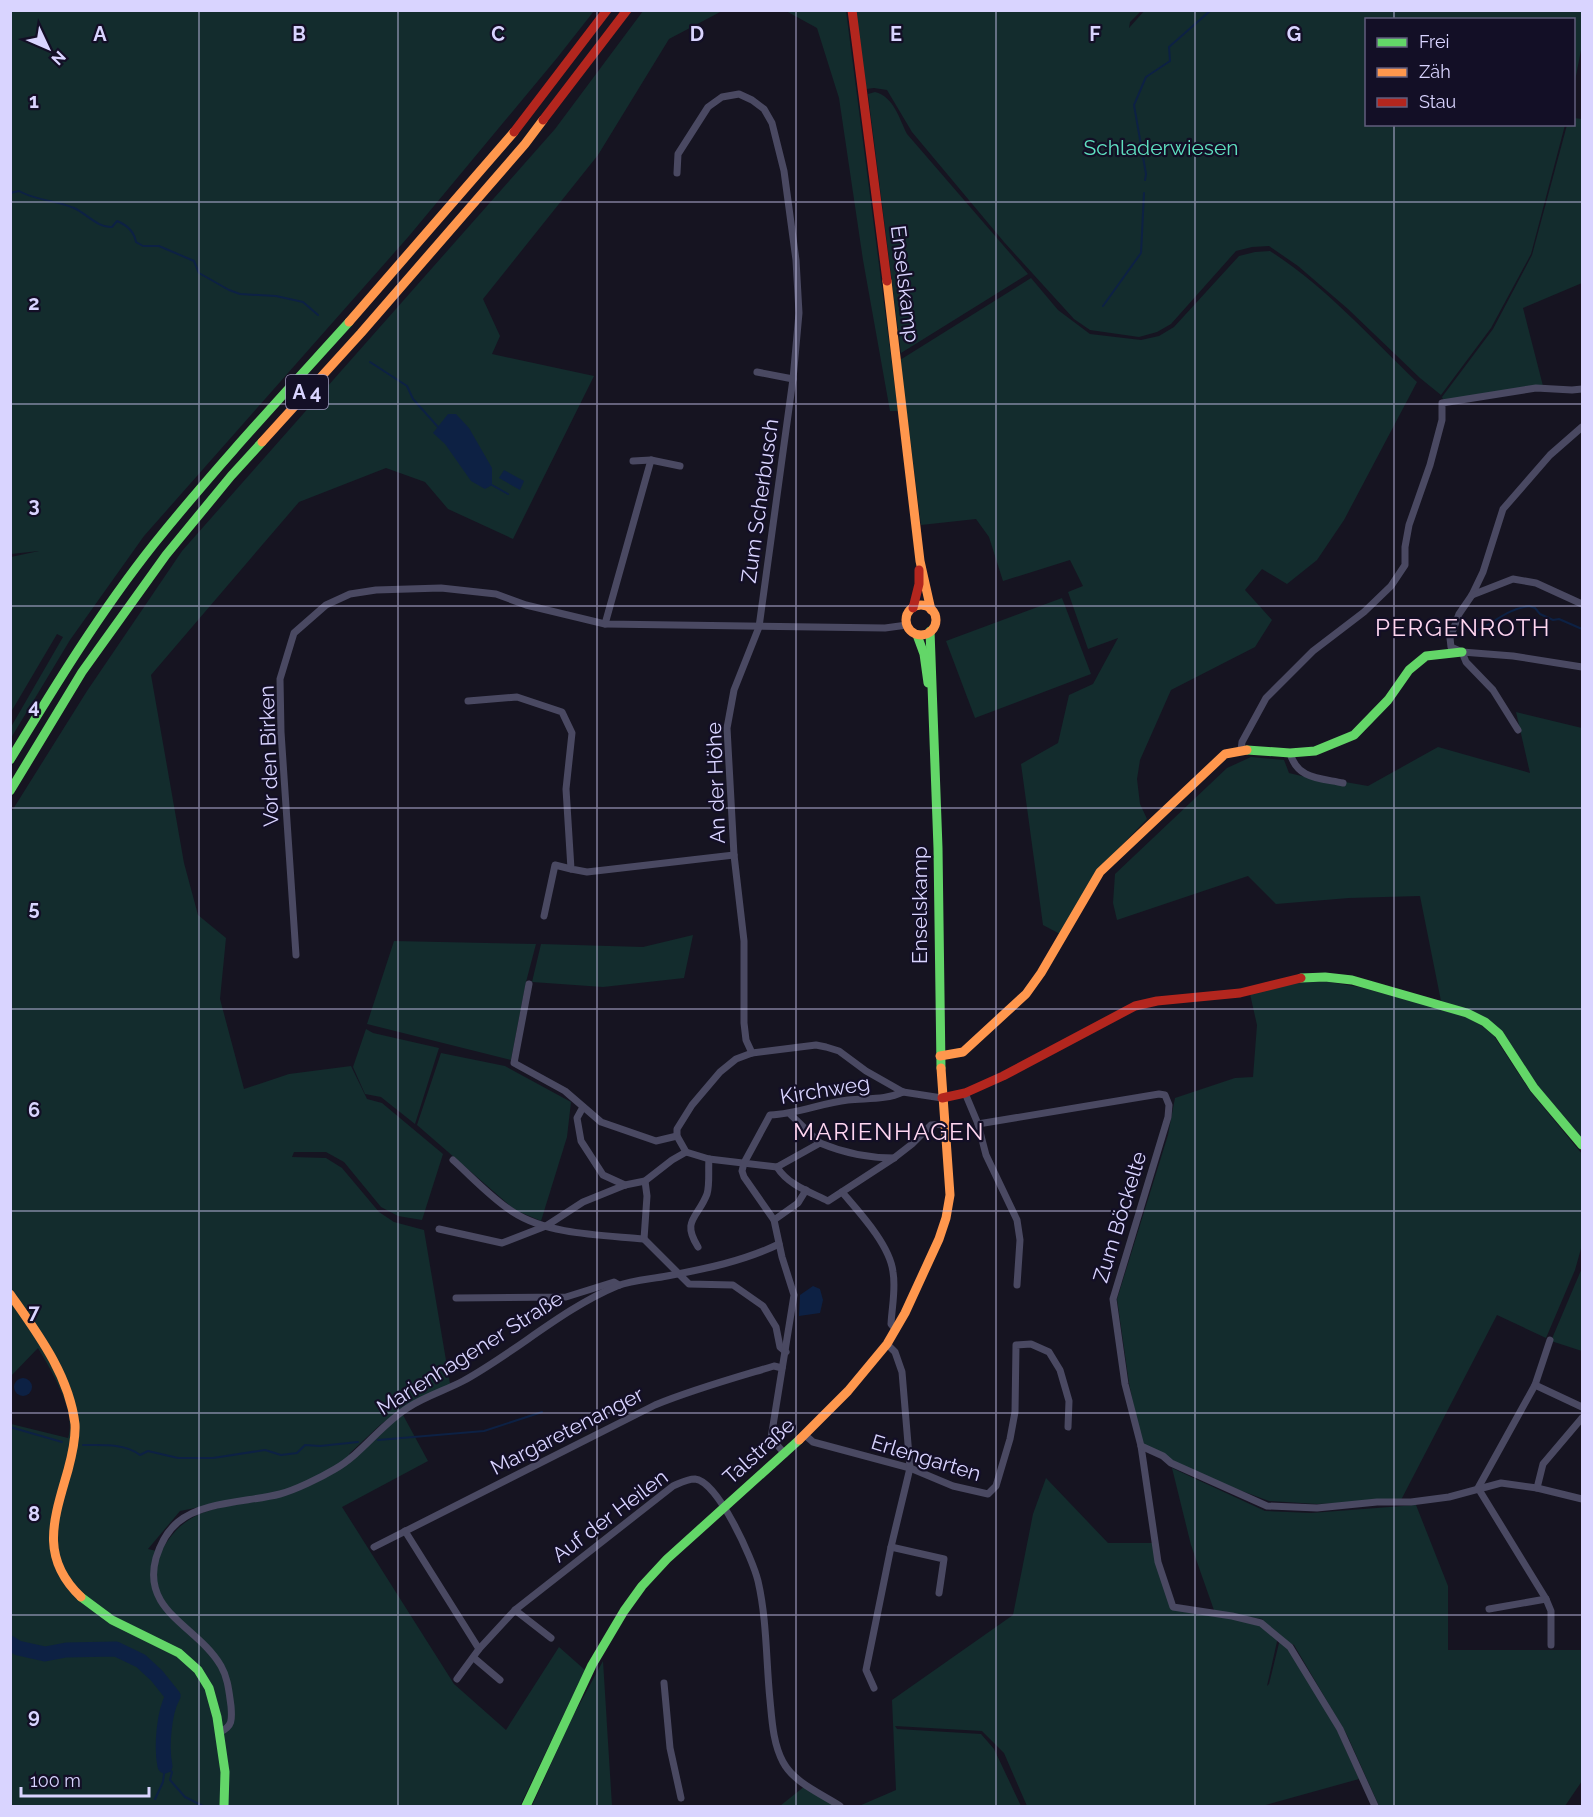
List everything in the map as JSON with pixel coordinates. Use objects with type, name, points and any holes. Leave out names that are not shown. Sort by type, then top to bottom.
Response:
[{"type":"main road","name":"A 4","points":[[10,760],[76,652],[153,546],[218,468],[349,322],[513,133],[607,10]]},
{"type":"main road","name":"A 4","points":[[10,791],[82,672],[166,555],[231,476],[361,333],[525,144],[627,10]]},
{"type":"main road","name":"Enselskamp","points":[[852,10],[920,561],[935,622],[930,631],[938,848],[942,1098]]},
{"type":"main road","name":"Enselskamp","points":[[920,561],[919,584],[912,608],[908,612],[907,625],[912,633],[917,635],[924,654],[933,712]]},
{"type":"main road","points":[[912,608],[922,605],[932,610]]},
{"type":"main road","points":[[917,635],[930,631]]},
{"type":"main road","points":[[940,1056],[963,1052],[1026,994],[1041,973],[1100,872],[1225,754],[1241,750],[1290,753],[1315,751],[1354,735],[1388,700],[1409,670],[1426,656],[1462,652]]},
{"type":"main road","points":[[942,1098],[965,1093],[1028,1064],[1135,1006],[1157,1001],[1239,993],[1299,978],[1325,977],[1352,980],[1439,1004],[1467,1013],[1485,1022],[1499,1034],[1533,1088],[1582,1145]]},
{"type":"main road","name":"Talstraße","points":[[525,1806],[575,1698],[624,1611],[643,1584],[805,1435],[855,1382],[896,1330],[948,1216],[950,1194],[942,1098]]},
{"type":"main road","points":[[10,1294],[61,1375],[71,1403],[75,1426],[73,1450],[54,1533],[54,1553],[59,1569],[72,1587],[119,1625],[170,1647],[194,1664],[206,1681],[213,1698],[220,1732],[225,1781],[224,1806]]},
{"type":"street","name":"Zum Scherbusch","points":[[677,172],[678,154],[708,107],[722,97],[739,94],[752,100],[764,110],[772,123],[784,171],[796,260],[799,313],[793,379],[759,627]]},
{"type":"street","points":[[757,372],[793,379]]},
{"type":"street","points":[[1241,750],[1242,742],[1266,698],[1313,651],[1364,612],[1391,586],[1405,565],[1408,525],[1430,465],[1442,420],[1442,403],[1536,388],[1582,389]]},
{"type":"street","points":[[1582,427],[1550,455],[1503,509],[1483,572],[1472,595],[1459,614],[1450,638],[1451,647],[1462,652],[1513,656],[1582,667]]},
{"type":"street","points":[[605,624],[651,460]]},
{"type":"street","points":[[633,461],[651,460],[680,466]]},
{"type":"street","points":[[1472,595],[1513,579],[1536,583],[1582,604]]},
{"type":"street","name":"Vor den Birken","points":[[296,955],[281,732],[280,679],[294,633],[326,605],[350,594],[441,588],[496,594],[526,605],[605,624],[759,627]]},
{"type":"street","points":[[759,627],[885,628],[907,625]]},
{"type":"street","name":"An der Höhe","points":[[752,1053],[746,1040],[744,1023],[744,941],[734,855],[727,728],[734,690],[759,627]]},
{"type":"street","points":[[1462,652],[1466,662],[1493,690],[1518,730]]},
{"type":"street","points":[[468,701],[517,697],[562,712],[572,733],[566,789],[571,869]]},
{"type":"street","points":[[1290,753],[1297,770],[1343,783]]},
{"type":"street","points":[[544,916],[555,865],[587,872],[734,855]]},
{"type":"street","points":[[529,984],[514,1063],[552,1083],[602,1122],[656,1141],[677,1136]]},
{"type":"street","points":[[820,1143],[777,1167],[709,1159],[686,1152],[677,1136],[677,1129],[705,1088],[736,1059],[752,1053],[816,1045],[839,1051],[866,1071],[903,1092],[942,1098]]},
{"type":"street","name":"Kirchweg","points":[[744,1163],[770,1115],[790,1115],[846,1100],[894,1096],[903,1092]]},
{"type":"street","points":[[965,1093],[978,1124],[986,1155],[1017,1220],[1020,1240],[1017,1285]]},
{"type":"street","name":"Zum Böckelte","points":[[978,1124],[1159,1094],[1166,1095],[1168,1117],[1113,1299],[1125,1384],[1140,1446],[1158,1562],[1173,1607],[1261,1623],[1290,1647],[1340,1729],[1375,1806]]},
{"type":"street","points":[[582,1107],[577,1118],[581,1141],[603,1175],[625,1185]]},
{"type":"street","points":[[790,1115],[820,1143],[840,1151],[872,1158],[894,1158]]},
{"type":"street","points":[[777,1167],[783,1176],[828,1201],[894,1158],[931,1125],[943,1124]]},
{"type":"street","points":[[439,1229],[502,1243],[546,1226],[583,1202],[625,1185],[645,1181],[686,1152]]},
{"type":"street","points":[[698,1247],[692,1238],[690,1221],[707,1193],[709,1159]]},
{"type":"street","points":[[453,1160],[513,1213],[546,1226],[579,1233],[644,1239],[689,1284],[734,1285],[763,1306],[776,1327],[780,1347],[786,1352]]},
{"type":"street","points":[[744,1163],[742,1171],[744,1177],[774,1220],[778,1244],[794,1295],[771,1438],[785,1454]]},
{"type":"street","points":[[644,1239],[647,1196],[645,1181]]},
{"type":"street","points":[[774,1220],[798,1203],[806,1190]]},
{"type":"street","points":[[842,1192],[876,1233],[892,1265],[895,1292],[891,1324],[896,1330]]},
{"type":"street","name":"Marienhagener Straße","points":[[220,1732],[228,1728],[232,1720],[228,1684],[222,1667],[209,1649],[172,1615],[155,1592],[153,1570],[159,1550],[166,1535],[177,1522],[194,1512],[282,1494],[335,1469],[363,1447],[385,1424],[410,1406],[463,1381],[532,1338],[576,1307],[619,1285],[743,1259],[778,1244]]},
{"type":"street","name":"Marienhagener Straße","points":[[456,1298],[567,1297],[614,1282],[619,1285]]},
{"type":"street","points":[[1478,1488],[1534,1385],[1550,1340]]},
{"type":"street","points":[[874,1688],[866,1670],[910,1468],[902,1372],[895,1352],[887,1344]]},
{"type":"street","name":"Erlengarten","points":[[805,1435],[813,1442],[910,1468],[953,1485],[988,1494],[996,1486],[1016,1412],[1016,1345],[1031,1344],[1049,1352],[1060,1370],[1069,1401],[1068,1427]]},
{"type":"street","name":"Margaretenanger","points":[[374,1546],[656,1405],[684,1393],[726,1380],[774,1366],[782,1368]]},
{"type":"street","points":[[1534,1385],[1582,1407]]},
{"type":"street","points":[[1537,1488],[1543,1464],[1582,1418]]},
{"type":"street","points":[[1140,1446],[1268,1506],[1317,1508],[1377,1502],[1411,1502],[1449,1497],[1501,1483],[1537,1488],[1582,1499]]},
{"type":"street","name":"Auf der Heilen","points":[[457,1679],[479,1649],[515,1610],[673,1486],[696,1479],[706,1484],[725,1507]]},
{"type":"street","points":[[1478,1488],[1546,1599],[1551,1611],[1551,1645]]},
{"type":"street","points":[[725,1507],[731,1515],[758,1579],[763,1612],[772,1728],[777,1748],[784,1764],[793,1776],[840,1806]]},
{"type":"street","points":[[405,1531],[479,1649]]},
{"type":"street","points":[[891,1548],[944,1559],[939,1593]]},
{"type":"street","points":[[1489,1609],[1546,1599]]},
{"type":"street","points":[[515,1610],[551,1638]]},
{"type":"street","points":[[474,1658],[500,1680]]},
{"type":"street","points":[[664,1683],[670,1748],[681,1798]]},
{"type":"green space","points":[[11,10],[594,11],[409,236],[144,536],[70,640],[11,738],[11,727],[63,637],[57,634],[11,712],[11,557],[39,551],[11,554]]},
{"type":"green space","name":"Schladerwiesen","points":[[1145,10],[1582,10],[1582,45],[1575,81],[1575,18],[1365,18],[1365,126],[1565,126],[1531,254],[1491,328],[1441,395],[1348,309],[1298,266],[1269,246],[1236,251],[1171,324],[1157,332],[1139,337],[1090,330],[1074,319],[1004,242],[912,132],[887,90],[866,89],[855,11],[1141,11],[1130,22],[1129,28]]},
{"type":"green space","points":[[643,11],[722,11],[669,39],[598,155],[483,299],[500,336],[492,354],[594,376],[513,539],[448,509],[425,482],[386,468],[299,502],[151,675],[184,863],[198,915],[226,938],[220,999],[244,1089],[289,1074],[351,1066],[367,1099],[382,1103],[443,1154],[422,1220],[398,1216],[381,1207],[344,1162],[326,1152],[294,1152],[292,1157],[326,1158],[342,1168],[379,1212],[394,1222],[424,1230],[450,1384],[409,1404],[380,1425],[349,1454],[352,1458],[385,1427],[403,1415],[428,1461],[342,1507],[454,1684],[506,1730],[559,1647],[585,1670],[520,1806],[11,1806],[11,1424],[68,1438],[70,1428],[66,1404],[38,1348],[11,1376],[10,814],[87,691],[182,551],[555,129]],"holes":[[[270,1493],[267,1499],[219,1508],[193,1517],[171,1537],[161,1552],[148,1549],[180,1511]]]},
{"type":"green space","points":[[786,11],[846,11],[898,411],[890,411],[863,260],[839,98],[817,28]]},
{"type":"green space","points":[[875,92],[887,98],[907,134],[1028,274],[901,353],[868,94]]},
{"type":"green space","points":[[1575,118],[1582,119],[1582,283],[1523,308],[1543,386],[1444,401],[1442,397],[1493,329],[1532,255],[1567,126],[1575,126]]},
{"type":"green space","points":[[1270,251],[1328,296],[1417,382],[1344,520],[1317,560],[1287,584],[1262,569],[1245,590],[1272,620],[1255,647],[1171,690],[1140,760],[1137,779],[1140,804],[1147,819],[1096,872],[1060,934],[1043,925],[1021,764],[1058,743],[1069,695],[1093,684],[1118,638],[1088,649],[1068,592],[1083,586],[1070,560],[1003,581],[989,537],[976,519],[921,525],[900,360],[1031,278],[1058,310],[1090,334],[1141,340],[1159,336],[1174,327],[1239,256]]},
{"type":"green space","points":[[1062,598],[1091,674],[975,718],[946,641]]},
{"type":"green space","points":[[1516,712],[1582,728],[1582,1139],[1535,1087],[1522,1065],[1473,1011],[1441,1001],[1420,896],[1349,898],[1276,904],[1248,876],[1117,920],[1113,903],[1115,874],[1227,768],[1251,757],[1284,760],[1289,773],[1343,786],[1345,782],[1368,786],[1438,747],[1530,773]]},
{"type":"green space","points":[[693,935],[684,978],[603,987],[532,982],[541,944],[643,947]]},
{"type":"green space","points":[[394,941],[536,944],[511,1060],[367,1024]]},
{"type":"green space","points":[[1299,982],[1329,982],[1359,987],[1463,1015],[1482,1026],[1494,1036],[1530,1091],[1582,1154],[1582,1245],[1575,1270],[1546,1338],[1497,1315],[1401,1500],[1317,1504],[1269,1501],[1215,1481],[1142,1446],[1129,1383],[1117,1299],[1168,1135],[1175,1098],[1235,1078],[1253,1077],[1257,1025],[1250,994]]},
{"type":"green space","points":[[366,1029],[373,1033],[439,1048],[415,1124],[381,1097],[365,1094],[353,1067]]},
{"type":"green space","points":[[441,1053],[505,1066],[571,1102],[567,1137],[541,1221],[515,1210],[417,1125]]},
{"type":"green space","points":[[1582,1268],[1582,1351],[1551,1341]]},
{"type":"green space","points":[[1172,1468],[1265,1511],[1311,1513],[1416,1505],[1448,1586],[1448,1650],[1582,1650],[1582,1781],[1565,1806],[1379,1806],[1347,1735],[1294,1645],[1278,1637],[1267,1686],[1280,1639],[1289,1648],[1337,1730],[1359,1779],[1262,1806],[1027,1806],[1004,1753],[982,1731],[895,1726],[897,1729],[981,1734],[994,1749],[1021,1806],[859,1806],[896,1790],[892,1700],[1013,1615],[1033,1514],[1046,1478],[1108,1543],[1154,1543],[1172,1608],[1261,1624],[1263,1619],[1215,1613],[1191,1545]]},
{"type":"green space","points":[[603,1661],[612,1806],[532,1806],[572,1718]]},
{"type":"green space","points":[[805,1786],[838,1806],[780,1806]]},
{"type":"water","points":[[448,414],[456,414],[469,428],[492,468],[492,485],[485,489],[471,481],[445,444],[433,433]]},
{"type":"water","points":[[504,470],[524,481],[520,490],[499,478]]},
{"type":"water","points":[[813,1286],[820,1289],[823,1300],[820,1313],[799,1316],[800,1295]]},
{"type":"water","points":[[23,1378],[29,1381],[32,1387],[29,1393],[23,1396],[17,1393],[14,1387],[17,1381]]},
{"type":"waterway","points":[[1145,180],[1146,174],[1134,105],[1146,77],[1170,61],[1169,47],[1211,10]]},
{"type":"waterway","points":[[10,193],[19,191],[32,197],[67,205],[107,227],[112,227],[117,221],[130,229],[136,242],[143,246],[159,246],[194,261],[199,273],[229,290],[240,294],[276,296],[303,302],[318,315]]},
{"type":"waterway","points":[[1103,306],[1141,253],[1144,193]]},
{"type":"waterway","points":[[370,362],[407,386],[413,399],[438,427]]},
{"type":"waterway","points":[[492,485],[508,494]]},
{"type":"waterway","points":[[1471,633],[1513,610],[1529,606],[1553,620],[1559,619],[1582,629]]},
{"type":"waterway","points":[[378,1440],[484,1431],[542,1412]]},
{"type":"waterway","points":[[10,1427],[62,1442]]},
{"type":"waterway","points":[[83,1445],[127,1448],[140,1455],[148,1451],[178,1458],[213,1458],[265,1450],[281,1455],[297,1453],[305,1445],[320,1446],[358,1442]]},
{"type":"waterway","points":[[10,1643],[18,1648],[45,1654],[66,1650],[116,1649],[141,1661],[173,1696],[167,1711],[164,1730],[165,1766]]},
{"type":"waterway","points":[[165,1766],[172,1772],[170,1780],[185,1797],[203,1806]]},
{"type":"waterway","points":[[155,1799],[163,1782],[165,1766]]},
{"type":"traffic: fast","points":[[10,760],[61,677],[154,544],[226,459],[349,322]]},
{"type":"traffic: fast","points":[[10,791],[82,672],[166,555],[262,442]]},
{"type":"traffic: fast","points":[[930,631],[938,848],[941,1068]]},
{"type":"traffic: fast","points":[[917,635],[924,654],[928,683]]},
{"type":"traffic: fast","points":[[1247,750],[1290,753],[1315,751],[1354,735],[1388,700],[1409,670],[1426,656],[1462,652]]},
{"type":"traffic: fast","points":[[1301,978],[1325,977],[1352,980],[1467,1013],[1485,1022],[1499,1034],[1534,1088],[1582,1145]]},
{"type":"traffic: fast","points":[[526,1806],[592,1665],[624,1611],[642,1586],[667,1559],[799,1440]]},
{"type":"traffic: fast","points":[[81,1597],[112,1620],[179,1653],[198,1670],[209,1688],[217,1717],[225,1772],[224,1806]]},
{"type":"traffic: slow","points":[[262,442],[361,333],[525,144],[543,120]]},
{"type":"traffic: slow","points":[[349,322],[514,132]]},
{"type":"traffic: slow","points":[[887,281],[920,561],[931,610]]},
{"type":"traffic: slow","points":[[921,605],[927,606],[935,614],[936,620],[935,626],[927,634],[921,635],[915,634],[907,626],[906,620],[907,614],[915,606],[921,605]]},
{"type":"traffic: slow","points":[[940,1056],[963,1052],[1026,994],[1041,973],[1100,872],[1225,754],[1247,750]]},
{"type":"traffic: slow","points":[[799,1440],[848,1391],[887,1344],[905,1313],[939,1239],[950,1195],[941,1068]]},
{"type":"traffic: slow","points":[[10,1294],[51,1356],[72,1406],[75,1424],[74,1441],[58,1505],[54,1537],[59,1567],[81,1597]]},
{"type":"traffic: jam","points":[[514,132],[607,10]]},
{"type":"traffic: jam","points":[[543,120],[627,10]]},
{"type":"traffic: jam","points":[[852,10],[887,281]]},
{"type":"traffic: jam","points":[[913,608],[919,584],[919,570]]},
{"type":"traffic: jam","points":[[942,1098],[965,1093],[1003,1076],[1135,1006],[1157,1001],[1240,993],[1301,978]]},
{"type":"district","name":"PERGENROTH","points":[[1463,628]]},
{"type":"district","name":"MARIENHAGEN","points":[[889,1132]]}]
